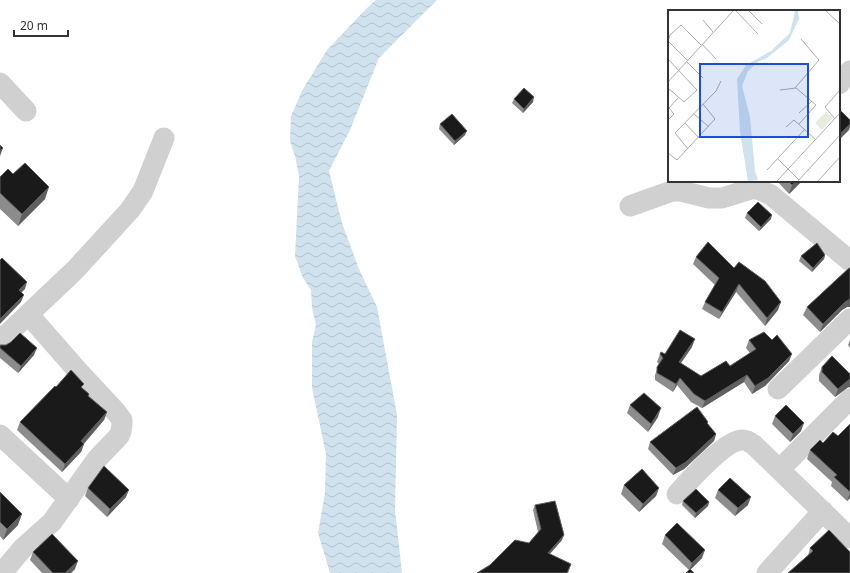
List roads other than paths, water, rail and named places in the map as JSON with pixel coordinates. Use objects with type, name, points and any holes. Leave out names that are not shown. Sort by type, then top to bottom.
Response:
[{"type":"street","points":[[840,83],[850,71]]},
{"type":"street","points":[[0,84],[26,111]]},
{"type":"street","points":[[0,342],[75,270],[130,210],[143,192],[164,138]]},
{"type":"street","points":[[630,206],[672,191],[681,191],[710,198],[722,198],[754,185],[758,189],[771,195],[850,261]]},
{"type":"street","points":[[2,573],[23,548],[52,522],[97,459],[118,436],[122,425],[122,420],[116,412],[28,314]]},
{"type":"street","points":[[778,389],[850,319]]},
{"type":"street","points":[[780,469],[850,399]]},
{"type":"street","points":[[0,436],[69,499]]},
{"type":"street","points":[[677,494],[714,457],[733,442],[744,440],[754,445],[780,469],[850,538]]},
{"type":"street","points":[[767,573],[823,511]]},
{"type":"water","points":[[376,0],[437,0],[379,58],[350,130],[329,171],[342,223],[359,269],[377,307],[397,415],[395,510],[402,573],[330,573],[318,533],[325,493],[326,454],[312,388],[312,342],[316,325],[312,308],[311,290],[303,278],[295,256],[299,176],[290,141],[291,116],[303,89],[327,50]]}]
